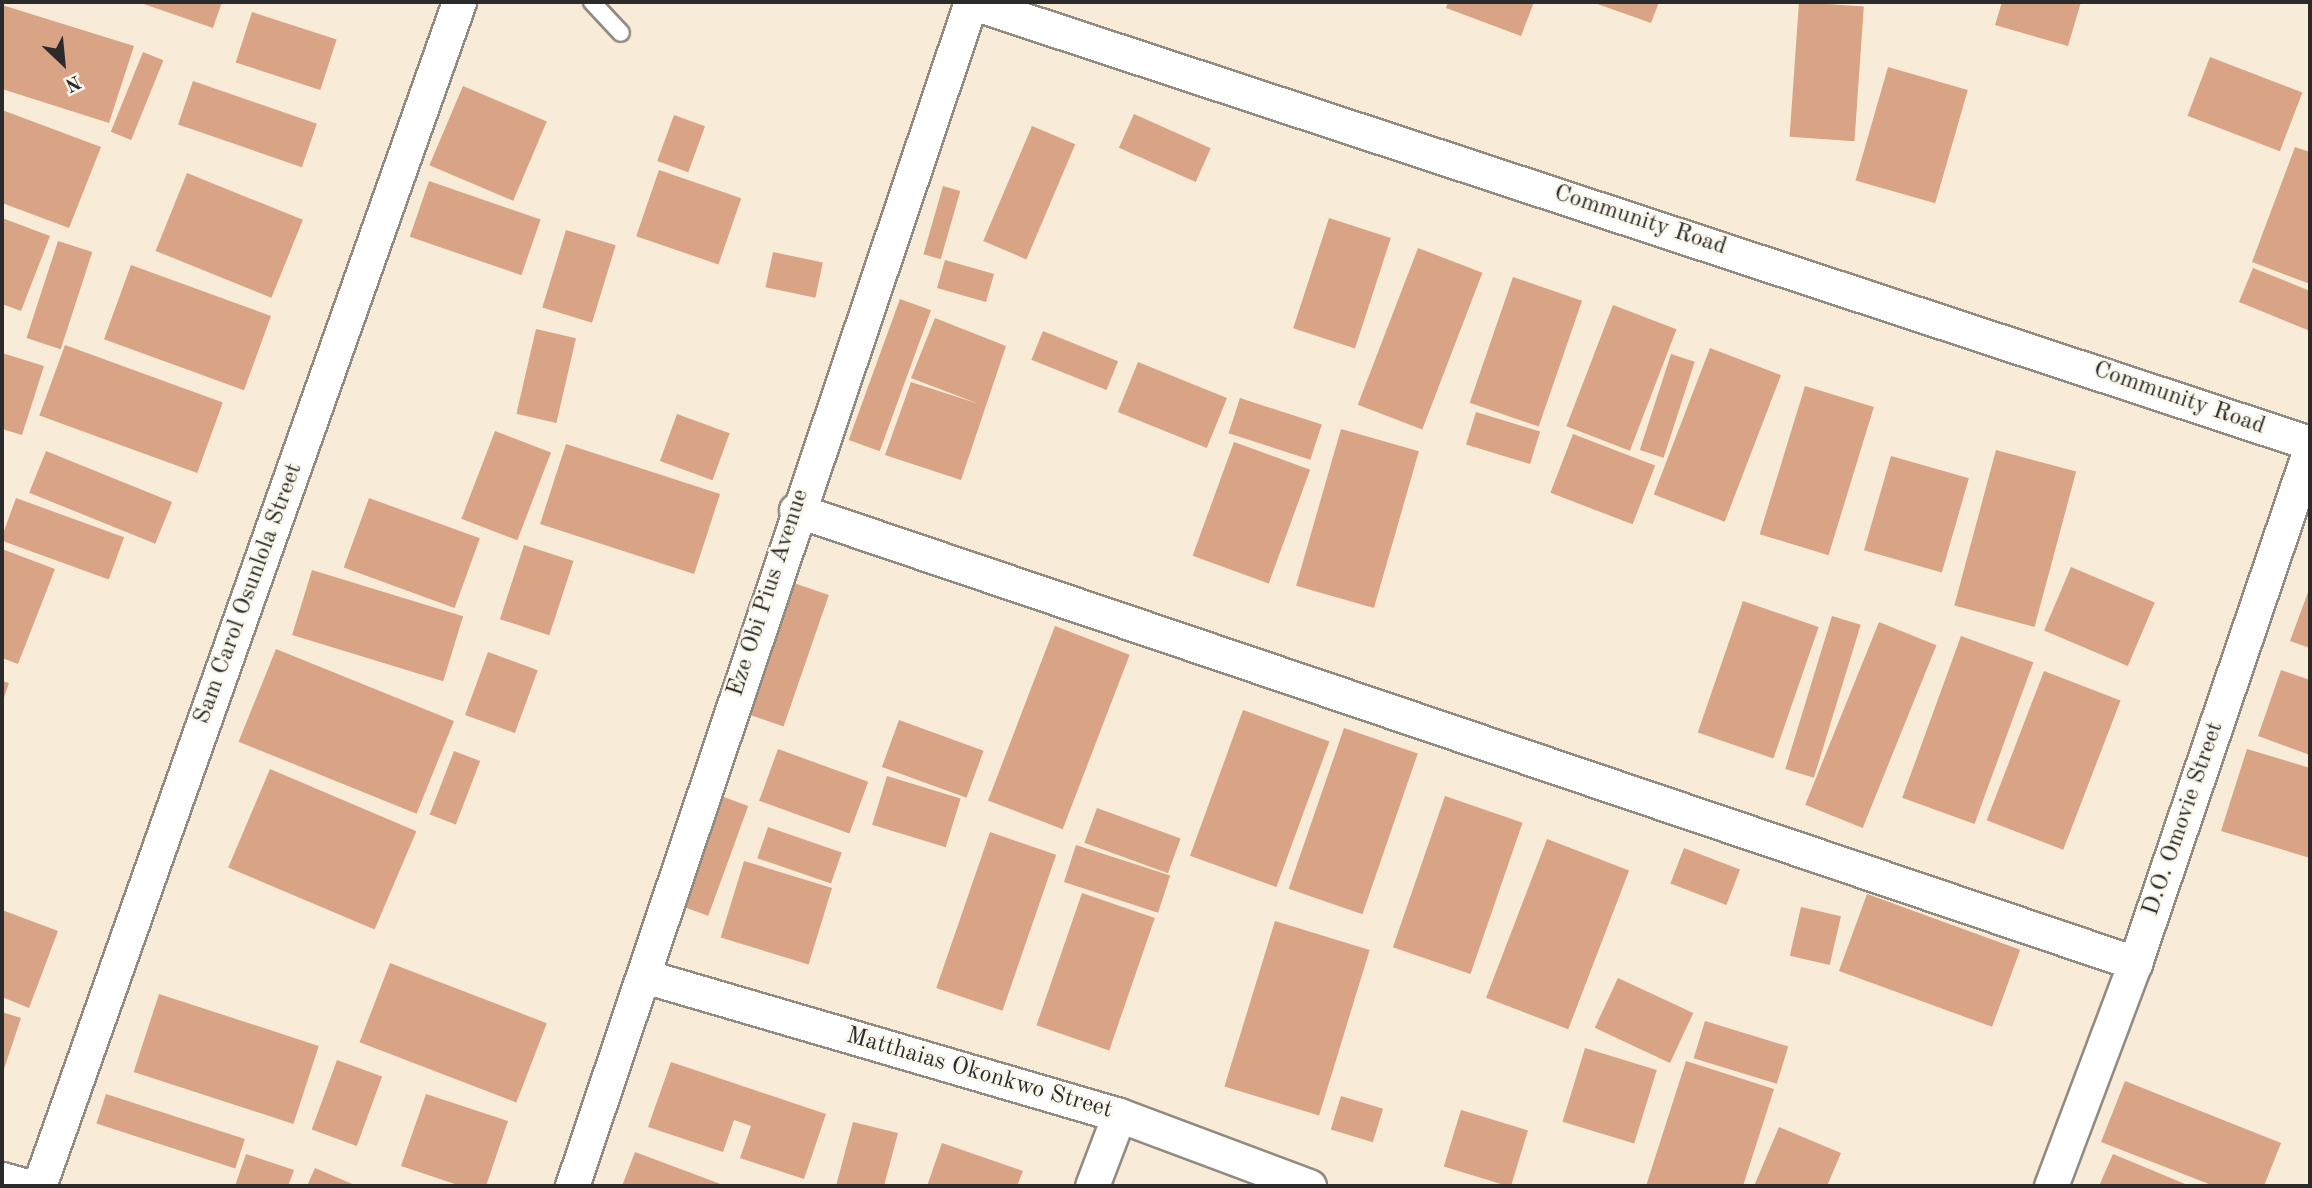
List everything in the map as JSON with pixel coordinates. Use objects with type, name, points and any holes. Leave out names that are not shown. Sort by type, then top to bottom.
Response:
[{"type":"street","name":"Sam Carol Osunlola Street","points":[[39,1186],[459,2]]},
{"type":"street","name":"Community Road","points":[[970,2],[2310,443]]},
{"type":"street","name":"Eze Obi Pius Avenue","points":[[572,1186],[644,976],[796,510],[970,2]]},
{"type":"street","name":"D.O. Omovie Street","points":[[2051,1186],[2135,963],[2310,449]]},
{"type":"street","points":[[796,510],[2135,963]]},
{"type":"street","name":"Matthaias Okonkwo Street","points":[[644,976],[1119,1115],[1309,1186]]},
{"type":"street","points":[[1092,1186],[1119,1115]]},
{"type":"street","points":[[2,1179],[27,1186]]},
{"type":"lane","points":[[592,2],[621,33]]},
{"type":"building","points":[[138,2],[222,2],[213,28]]},
{"type":"building","points":[[1448,2],[1534,2],[1521,36],[1446,8]]},
{"type":"building","points":[[1592,2],[1659,2],[1651,23]]},
{"type":"building","points":[[1799,2],[1864,7],[1854,141],[1790,137]]},
{"type":"building","points":[[2002,2],[2081,2],[2068,46],[1995,25]]},
{"type":"building","points":[[2,5],[134,46],[109,123],[2,89]]},
{"type":"building","points":[[252,12],[337,40],[320,90],[236,62]]},
{"type":"building","points":[[143,52],[163,60],[131,140],[111,132]]},
{"type":"building","points":[[2210,57],[2302,92],[2280,151],[2187,116]]},
{"type":"building","points":[[1888,67],[1968,90],[1935,203],[1855,180]]},
{"type":"building","points":[[193,81],[317,124],[302,167],[178,124]]},
{"type":"building","points":[[463,86],[547,122],[513,201],[429,165]]},
{"type":"building","points":[[2,110],[101,147],[69,228],[2,203]]},
{"type":"building","points":[[1134,114],[1211,148],[1196,182],[1119,148]]},
{"type":"building","points":[[674,115],[705,126],[688,172],[657,161]]},
{"type":"building","points":[[1032,126],[1075,144],[1026,259],[983,241]]},
{"type":"building","points":[[2295,147],[2310,152],[2310,284],[2252,262]]},
{"type":"building","points":[[659,170],[741,198],[718,265],[636,236]]},
{"type":"building","points":[[187,173],[303,220],[271,298],[156,251]]},
{"type":"building","points":[[429,181],[541,219],[521,275],[410,237]]},
{"type":"building","points":[[943,186],[960,191],[941,259],[923,254]]},
{"type":"building","points":[[2,218],[50,236],[21,311],[2,304]]},
{"type":"building","points":[[1329,218],[1391,238],[1355,348],[1293,328]]},
{"type":"building","points":[[566,230],[616,245],[592,323],[542,307]]},
{"type":"building","points":[[58,241],[92,252],[61,349],[26,338]]},
{"type":"building","points":[[1418,248],[1482,273],[1422,430],[1358,405]]},
{"type":"building","points":[[773,252],[823,263],[815,298],[766,287]]},
{"type":"building","points":[[945,260],[994,274],[986,302],[937,288]]},
{"type":"building","points":[[131,265],[271,316],[244,390],[104,339]]},
{"type":"building","points":[[2253,268],[2310,291],[2310,331],[2239,302]]},
{"type":"building","points":[[1513,277],[1582,301],[1539,427],[1470,403]]},
{"type":"building","points":[[900,299],[931,310],[880,451],[849,440]]},
{"type":"building","points":[[1613,305],[1676,329],[1630,451],[1566,426]]},
{"type":"building","points":[[935,318],[1006,346],[961,480],[885,455],[911,382],[979,404],[911,378]]},
{"type":"building","points":[[536,329],[576,338],[556,423],[516,414]]},
{"type":"building","points":[[1043,331],[1118,361],[1106,390],[1031,360]]},
{"type":"building","points":[[65,345],[223,402],[197,473],[39,415]]},
{"type":"building","points":[[1710,348],[1781,375],[1725,522],[1654,495]]},
{"type":"building","points":[[2,353],[44,366],[22,435],[2,429]]},
{"type":"building","points":[[1671,354],[1695,362],[1664,458],[1640,450]]},
{"type":"building","points":[[1138,362],[1227,398],[1207,448],[1118,412]]},
{"type":"building","points":[[1805,386],[1874,407],[1829,555],[1760,534]]},
{"type":"building","points":[[1240,398],[1322,425],[1310,460],[1229,433]]},
{"type":"building","points":[[1476,412],[1540,432],[1530,464],[1466,445]]},
{"type":"building","points":[[677,414],[730,433],[713,480],[660,461]]},
{"type":"building","points":[[1341,429],[1419,451],[1374,608],[1296,586]]},
{"type":"building","points":[[495,431],[551,453],[517,540],[461,519]]},
{"type":"building","points":[[1573,434],[1655,466],[1633,524],[1550,493]]},
{"type":"building","points":[[1234,442],[1310,470],[1269,583],[1193,556]]},
{"type":"building","points":[[566,444],[720,494],[694,574],[540,524]]},
{"type":"building","points":[[1996,450],[2076,471],[2035,627],[1954,606]]},
{"type":"building","points":[[46,451],[172,502],[155,544],[29,493]]},
{"type":"building","points":[[1891,456],[1969,478],[1942,573],[1864,550]]},
{"type":"building","points":[[16,498],[124,537],[109,580],[2,541]]},
{"type":"building","points":[[369,498],[480,538],[455,608],[344,568]]},
{"type":"building","points":[[524,545],[573,561],[549,635],[500,619]]},
{"type":"building","points":[[2,549],[55,569],[18,664],[2,658]]},
{"type":"building","points":[[2071,567],[2155,603],[2128,666],[2044,631]]},
{"type":"building","points":[[312,570],[463,616],[443,681],[292,635]]},
{"type":"building","points":[[791,582],[829,595],[784,726],[746,713]]},
{"type":"building","points":[[2310,587],[2310,648],[2290,641]]},
{"type":"building","points":[[1743,601],[1819,627],[1773,758],[1698,732]]},
{"type":"building","points":[[1832,616],[1861,625],[1814,778],[1785,769]]},
{"type":"building","points":[[1879,622],[1936,645],[1863,828],[1805,805]]},
{"type":"building","points":[[1055,626],[1130,655],[1063,829],[988,801]]},
{"type":"building","points":[[1961,636],[2033,662],[1975,824],[1902,798]]},
{"type":"building","points":[[276,649],[454,721],[417,814],[239,742]]},
{"type":"building","points":[[488,652],[538,670],[515,733],[465,715]]},
{"type":"building","points":[[2281,670],[2310,680],[2310,755],[2258,736]]},
{"type":"building","points":[[2044,671],[2121,700],[2063,850],[1987,820]]},
{"type":"building","points":[[2,681],[9,683],[2,703]]},
{"type":"building","points":[[1243,710],[1329,741],[1276,887],[1190,856]]},
{"type":"building","points":[[899,720],[984,751],[966,798],[882,767]]},
{"type":"building","points":[[1344,728],[1418,753],[1362,914],[1289,889]]},
{"type":"building","points":[[778,749],[868,782],[849,834],[759,801]]},
{"type":"building","points":[[2247,749],[2310,768],[2310,858],[2221,831]]},
{"type":"building","points":[[454,751],[480,761],[456,825],[430,814]]},
{"type":"building","points":[[270,769],[416,831],[375,930],[228,867]]},
{"type":"building","points":[[887,776],[961,799],[946,847],[872,825]]},
{"type":"building","points":[[721,796],[748,806],[708,916],[681,906]]},
{"type":"building","points":[[1445,796],[1523,823],[1470,974],[1393,947]]},
{"type":"building","points":[[1097,808],[1181,838],[1168,873],[1084,843]]},
{"type":"building","points":[[768,827],[842,852],[831,884],[757,858]]},
{"type":"building","points":[[990,832],[1056,855],[1002,1011],[936,988]]},
{"type":"building","points":[[1547,839],[1629,871],[1568,1029],[1486,998]]},
{"type":"building","points":[[1076,845],[1170,876],[1158,913],[1064,882]]},
{"type":"building","points":[[1684,848],[1740,870],[1726,905],[1670,883]]},
{"type":"building","points":[[744,861],[832,888],[809,964],[721,938]]},
{"type":"building","points":[[1082,893],[1155,918],[1109,1050],[1036,1025]]},
{"type":"building","points":[[1867,894],[2020,950],[1992,1027],[1839,971]]},
{"type":"building","points":[[1801,907],[1841,916],[1830,965],[1790,956]]},
{"type":"building","points":[[2,910],[58,931],[29,1008],[2,997]]},
{"type":"building","points":[[1275,921],[1370,950],[1319,1115],[1224,1086]]},
{"type":"building","points":[[390,963],[547,1023],[516,1103],[360,1042]]},
{"type":"building","points":[[1618,978],[1693,1013],[1670,1063],[1595,1028]]},
{"type":"building","points":[[159,994],[319,1046],[293,1124],[134,1072]]},
{"type":"building","points":[[2,1012],[21,1018],[2,1075]]},
{"type":"building","points":[[1705,1021],[1788,1046],[1777,1084],[1694,1058]]},
{"type":"building","points":[[1585,1048],[1657,1070],[1634,1144],[1562,1122]]},
{"type":"building","points":[[337,1060],[382,1076],[357,1146],[312,1130]]},
{"type":"building","points":[[1686,1061],[1774,1089],[1743,1186],[1646,1186]]},
{"type":"building","points":[[671,1062],[826,1114],[804,1179],[740,1158],[751,1126],[734,1120],[723,1152],[648,1127]]},
{"type":"building","points":[[2125,1081],[2281,1143],[2264,1186],[2214,1186],[2101,1142]]},
{"type":"building","points":[[106,1094],[245,1139],[235,1169],[96,1123]]},
{"type":"building","points":[[426,1094],[508,1121],[486,1186],[461,1186],[401,1166]]},
{"type":"building","points":[[1341,1096],[1383,1109],[1373,1142],[1331,1129]]},
{"type":"building","points":[[1461,1110],[1528,1130],[1511,1186],[1444,1166]]},
{"type":"building","points":[[853,1122],[898,1133],[884,1186],[836,1186]]},
{"type":"building","points":[[1779,1127],[1841,1153],[1827,1186],[1754,1186]]},
{"type":"building","points":[[942,1143],[1023,1171],[1017,1186],[927,1186]]},
{"type":"building","points":[[635,1152],[726,1186],[622,1186]]},
{"type":"building","points":[[246,1154],[294,1170],[288,1186],[235,1186]]},
{"type":"building","points":[[2113,1154],[2190,1186],[2099,1186]]},
{"type":"building","points":[[315,1168],[357,1186],[307,1186]]}]
